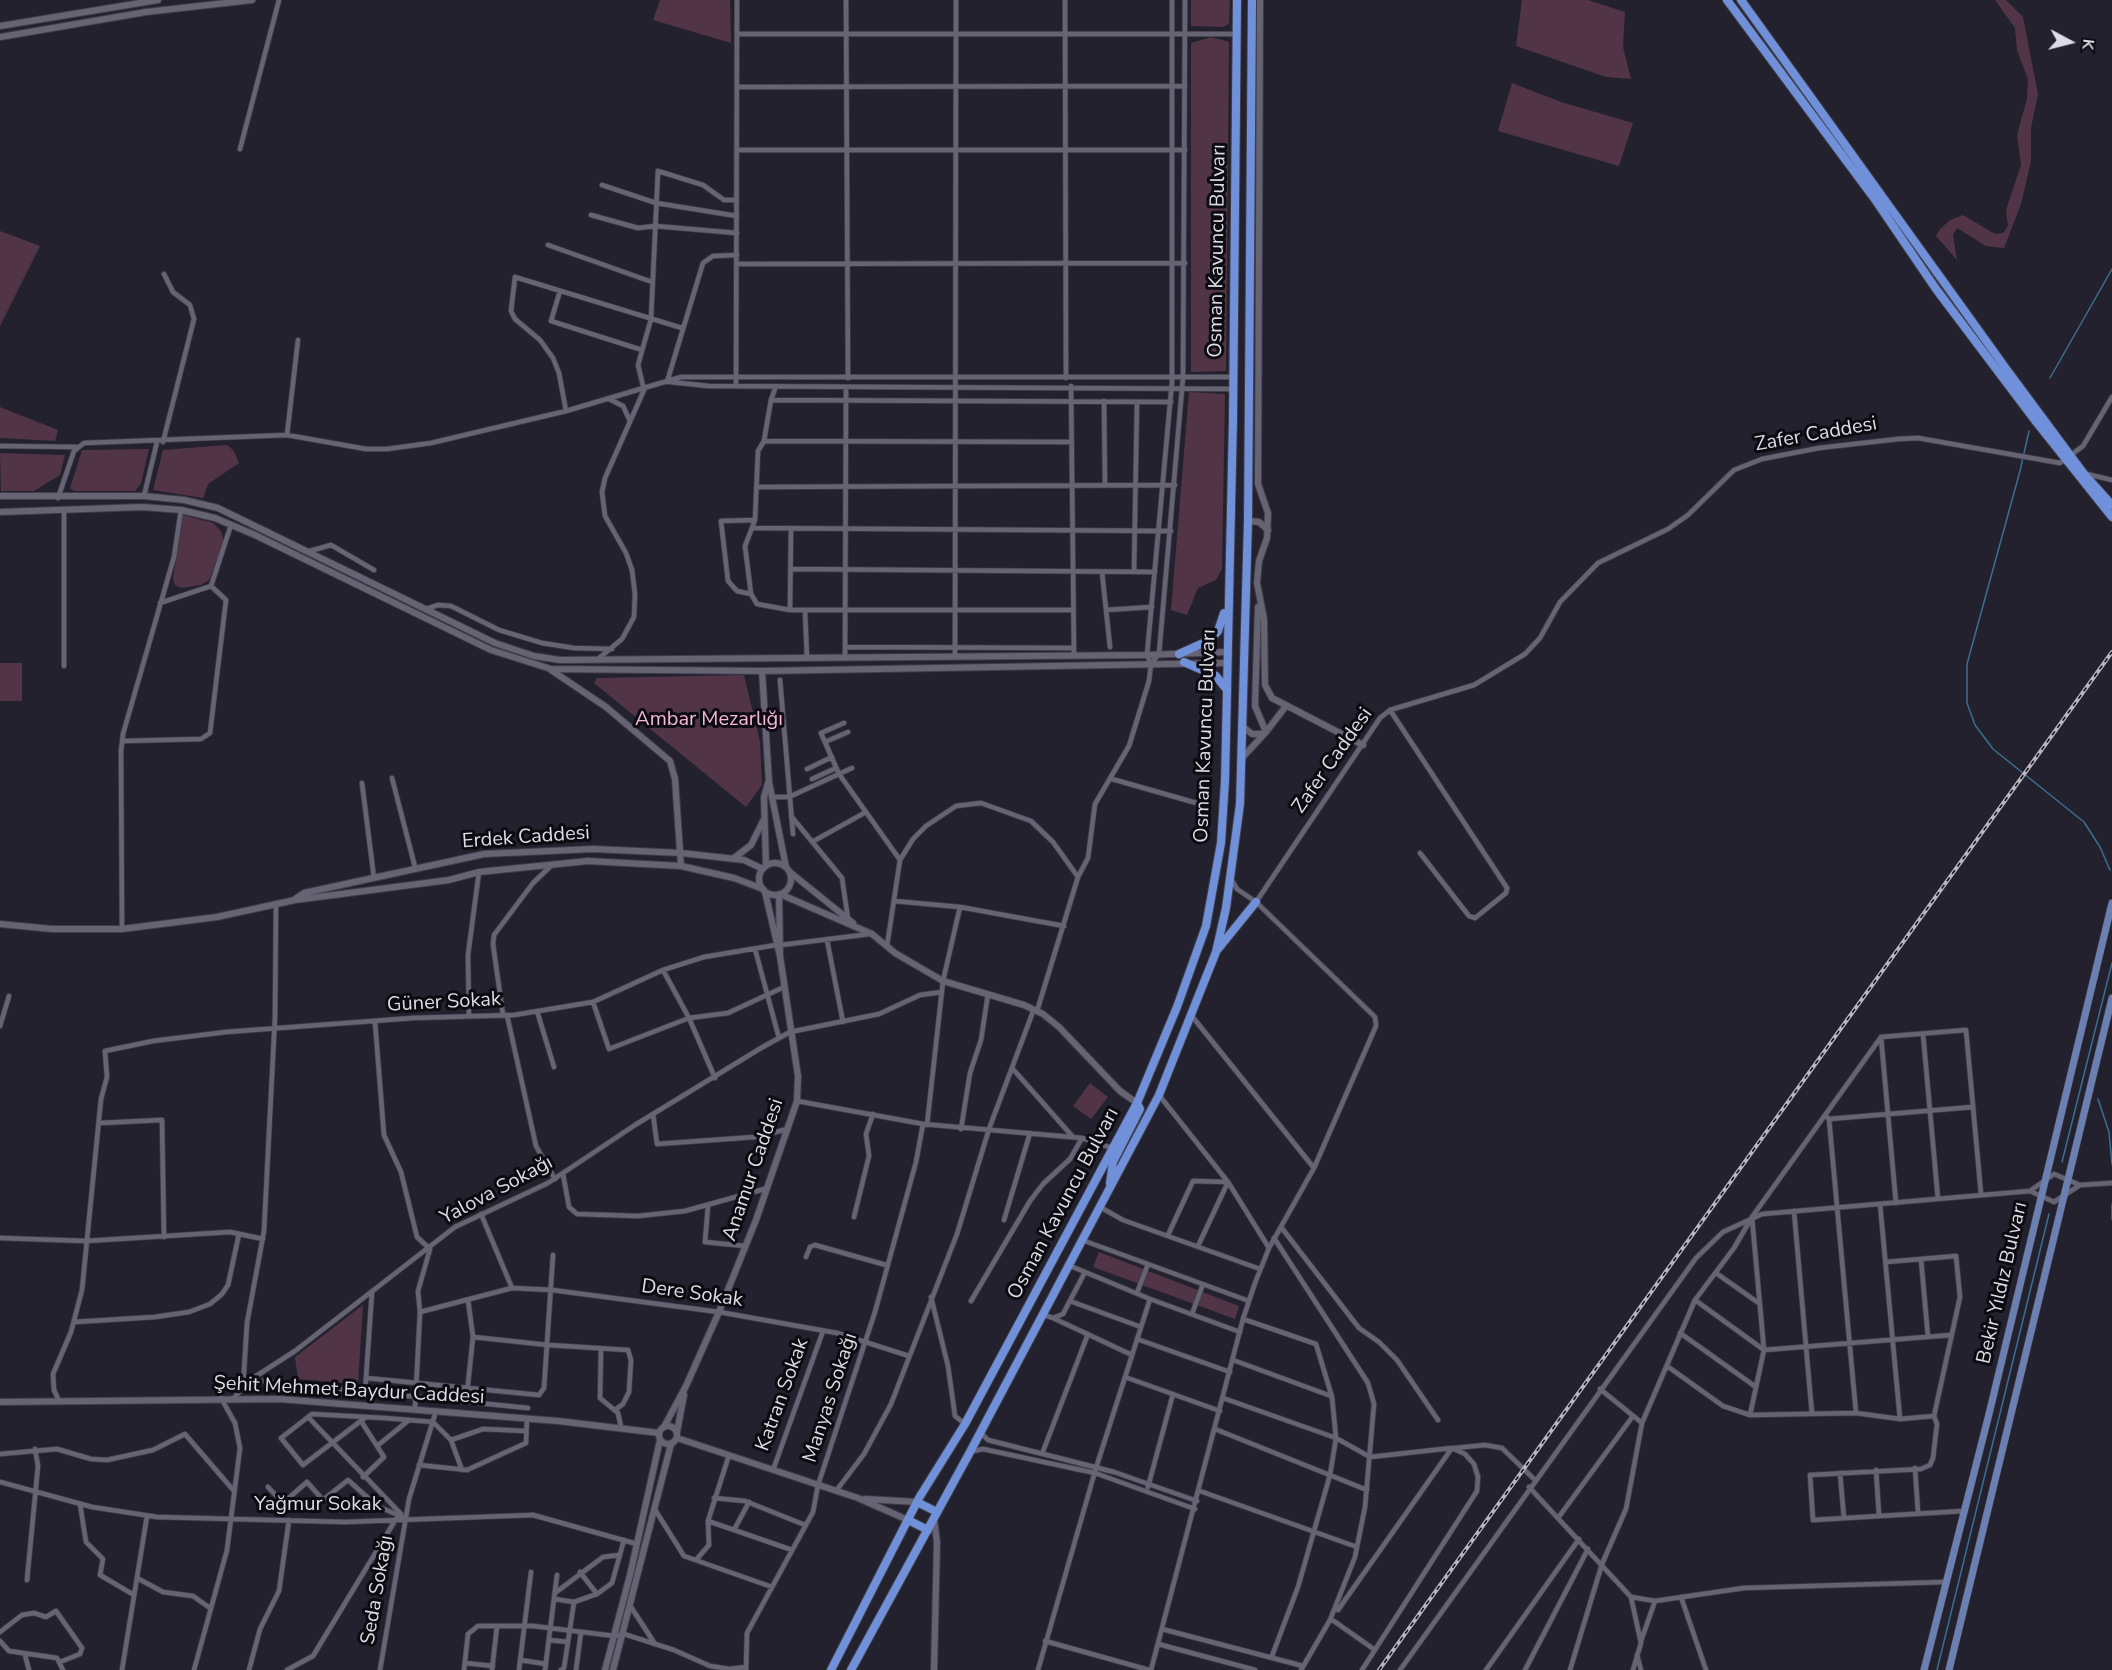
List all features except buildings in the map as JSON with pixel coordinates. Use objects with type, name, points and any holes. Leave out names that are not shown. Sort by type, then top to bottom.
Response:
[{"type":"highway","name":"Osman Kavuncu Bulvarı","points":[[831,1670],[917,1502],[965,1424],[1137,1103],[1177,1007],[1206,926],[1221,843],[1227,690],[1227,601],[1234,389],[1237,0]]},
{"type":"highway","name":"Osman Kavuncu Bulvarı","points":[[851,1670],[936,1516],[1159,1095],[1216,952],[1231,879],[1240,804],[1244,669],[1241,657],[1244,643],[1248,521],[1255,213],[1252,0]]},
{"type":"highway","points":[[1727,0],[2024,398]]},
{"type":"highway","points":[[1741,0],[2039,419],[2112,517]]},
{"type":"highway","points":[[2069,458],[2112,506]]},
{"type":"highway","points":[[1179,654],[1202,645],[1215,635],[1227,601]]},
{"type":"highway","points":[[1227,648],[1235,651],[1241,649],[1244,643]]},
{"type":"highway","points":[[1227,648],[1241,657]]},
{"type":"highway","points":[[1227,663],[1241,657]]},
{"type":"highway","points":[[1184,662],[1216,676],[1227,690]]},
{"type":"highway","points":[[1216,952],[1256,902]]},
{"type":"highway","points":[[1109,1189],[1113,1162],[1140,1109],[1137,1103]]},
{"type":"highway","points":[[917,1502],[936,1516]]},
{"type":"highway","points":[[908,1520],[928,1530]]},
{"type":"main road","name":"Bekir Yıldız Bulvarı","points":[[1924,1670],[1989,1414],[2112,903]]},
{"type":"main road","name":"Bekir Yıldız Bulvarı","points":[[1949,1670],[2112,998]]},
{"type":"street","points":[[146,12],[149,0]]},
{"type":"street","points":[[0,26],[158,0]]},
{"type":"street","points":[[0,38],[146,12],[252,0]]},
{"type":"street","points":[[240,149],[279,0]]},
{"type":"street","points":[[736,386],[737,0]]},
{"type":"street","points":[[846,0],[848,378]]},
{"type":"street","points":[[955,657],[956,0]]},
{"type":"street","points":[[1065,0],[1066,378]]},
{"type":"street","points":[[1151,664],[1147,655],[1172,387],[1172,0]]},
{"type":"street","points":[[836,1491],[855,1467],[881,1426],[957,1234],[989,1129],[1035,1010],[1078,877],[1088,858],[1095,804],[1112,778],[1137,724],[1151,664],[1159,654],[1183,387],[1185,0]]},
{"type":"street","points":[[1260,0],[1255,213],[1258,484],[1268,513],[1268,530],[1258,568],[1254,698],[1266,732]]},
{"type":"street","points":[[141,1],[146,12]]},
{"type":"street","points":[[737,34],[1237,34]]},
{"type":"street","points":[[737,87],[1185,86]]},
{"type":"street","points":[[737,150],[1185,150]]},
{"type":"street","points":[[586,671],[595,661],[613,649],[632,625],[635,594],[626,553],[605,516],[602,492],[605,478],[644,390],[638,365],[651,319],[658,171],[704,185],[724,200],[737,200]]},
{"type":"street","points":[[602,184],[656,203],[737,216]]},
{"type":"street","points":[[591,215],[638,228],[655,226],[737,233]]},
{"type":"street","points":[[548,244],[652,282]]},
{"type":"street","points":[[667,382],[703,263],[713,256],[737,255]]},
{"type":"street","points":[[737,264],[1185,264]]},
{"type":"street","points":[[164,274],[173,292],[190,305],[194,319],[164,442]]},
{"type":"street","points":[[566,411],[559,373],[553,358],[540,340],[515,319],[510,305],[515,277],[682,328]]},
{"type":"street","points":[[560,291],[551,321],[642,350]]},
{"type":"street","points":[[287,435],[298,340]]},
{"type":"street","points":[[0,446],[77,447],[86,443],[164,442],[287,435],[366,449],[387,449],[431,443],[566,411],[644,390],[681,377],[1234,377]]},
{"type":"street","points":[[667,382],[736,386],[1071,386],[1234,389]]},
{"type":"street","points":[[776,386],[771,400],[764,441],[758,451],[754,528],[745,546],[751,594],[760,606],[790,610],[1073,610]]},
{"type":"street","points":[[1071,386],[1074,652]]},
{"type":"street","points":[[845,658],[846,387]]},
{"type":"street","points":[[2069,458],[2083,446],[2112,397]]},
{"type":"street","points":[[609,399],[623,406],[630,421]]},
{"type":"street","points":[[771,400],[1171,402]]},
{"type":"street","points":[[1104,401],[1105,484]]},
{"type":"street","points":[[1134,572],[1137,402]]},
{"type":"street","name":"Zafer Caddesi","points":[[1256,902],[1380,718],[1390,710],[1474,686],[1525,654],[1540,638],[1560,603],[1598,563],[1668,529],[1688,515],[1734,470],[1748,464],[1820,448],[1918,438],[2029,459],[2060,463],[2069,458]]},
{"type":"street","points":[[764,441],[1072,441]]},
{"type":"street","points":[[144,496],[157,442]]},
{"type":"street","points":[[58,498],[64,474],[77,447]]},
{"type":"street","points":[[2084,474],[2112,480]]},
{"type":"street","points":[[757,487],[1175,485]]},
{"type":"street","points":[[0,496],[58,498],[144,496],[184,500],[218,508],[495,643],[534,656],[560,660],[955,657],[1074,652]]},
{"type":"street","points":[[0,512],[141,507],[181,510],[231,525],[491,650],[551,669],[762,671],[1227,663]]},
{"type":"street","points":[[64,509],[64,666]]},
{"type":"street","points":[[122,929],[121,751],[124,731],[174,557],[181,510]]},
{"type":"street","points":[[1259,522],[1268,513]]},
{"type":"street","points":[[751,594],[737,591],[728,581],[721,521],[755,520]]},
{"type":"street","points":[[1248,521],[1259,522],[1268,530]]},
{"type":"street","points":[[211,586],[231,525]]},
{"type":"street","points":[[754,528],[1171,531]]},
{"type":"street","points":[[790,610],[791,528]]},
{"type":"street","points":[[310,551],[331,544],[374,570]]},
{"type":"street","points":[[790,569],[1155,572]]},
{"type":"street","points":[[1102,572],[1110,647]]},
{"type":"street","points":[[160,603],[211,586]]},
{"type":"street","points":[[123,741],[201,739],[210,733],[226,600],[211,586]]},
{"type":"street","points":[[1258,598],[1264,619],[1265,688],[1270,696],[1363,745]]},
{"type":"street","points":[[426,609],[438,605],[451,606],[499,630],[542,644],[613,649]]},
{"type":"street","points":[[1106,610],[1152,607]]},
{"type":"street","points":[[805,610],[807,659]]},
{"type":"street","points":[[845,647],[956,648],[1147,655],[1227,648]]},
{"type":"street","points":[[551,669],[606,707],[670,760],[675,778],[681,866]]},
{"type":"street","points":[[762,671],[769,782],[774,797],[790,887],[779,895]]},
{"type":"street","points":[[780,680],[793,834]]},
{"type":"street","points":[[1241,759],[1286,706]]},
{"type":"street","points":[[1390,710],[1507,888],[1506,893],[1475,918],[1469,916],[1420,853]]},
{"type":"street","points":[[844,723],[821,734],[839,774],[900,860]]},
{"type":"street","points":[[1241,725],[1252,734],[1266,732]]},
{"type":"street","points":[[825,742],[848,732]]},
{"type":"street","points":[[807,769],[832,757]]},
{"type":"street","points":[[812,779],[836,768]]},
{"type":"street","points":[[774,797],[789,797],[852,768]]},
{"type":"street","points":[[392,778],[415,867]]},
{"type":"street","points":[[1112,778],[1208,806]]},
{"type":"street","points":[[769,782],[764,797],[764,867],[759,877],[778,945]]},
{"type":"street","points":[[362,783],[374,878]]},
{"type":"street","points":[[887,946],[900,860],[913,839],[938,815],[962,804],[981,803],[1036,824],[1059,849],[1078,877]]},
{"type":"street","points":[[812,842],[866,812]]},
{"type":"street","points":[[734,858],[751,845],[765,815]]},
{"type":"street","points":[[791,816],[842,878],[848,919]]},
{"type":"street","name":"Erdek Caddesi","points":[[295,900],[304,893],[415,867],[484,854],[593,849],[734,858],[764,867]]},
{"type":"street","name":"Erdek Caddesi","points":[[0,924],[40,929],[122,929],[217,917],[295,900],[449,880],[479,872],[588,861],[681,866],[734,878],[764,890]]},
{"type":"street","points":[[764,867],[776,862],[858,928]]},
{"type":"street","points":[[554,864],[533,883],[494,935],[493,944],[505,1015],[536,1146],[555,1179]]},
{"type":"street","points":[[469,1016],[468,955],[479,872]]},
{"type":"street","points":[[1045,1641],[1150,1670],[1200,1491],[1243,1319],[1260,1269],[1274,1238],[1314,1168],[1375,1031],[1376,1020],[1256,902],[1237,889],[1231,879]]},
{"type":"street","points":[[764,890],[873,934],[887,946],[943,981],[1035,1010],[1054,1023],[1120,1091],[1137,1103]]},
{"type":"street","points":[[778,945],[779,895]]},
{"type":"street","points":[[894,901],[960,907],[1064,926]]},
{"type":"street","points":[[243,1387],[248,1323],[263,1239],[274,1030],[276,903]]},
{"type":"street","name":"Manyas Sokağı","points":[[746,1668],[747,1633],[813,1512],[818,1485],[865,1342],[916,1162],[925,1125],[943,981],[960,907]]},
{"type":"street","name":"Güner Sokak","points":[[100,1123],[100,1099],[107,1077],[105,1051],[160,1040],[537,1011],[593,1002],[663,970],[704,957],[778,945],[873,934]]},
{"type":"street","points":[[827,940],[843,1022]]},
{"type":"street","name":"Anamur Caddesi","points":[[686,1386],[746,1246],[798,1101],[798,1076],[778,945]]},
{"type":"street","points":[[755,949],[779,1038]]},
{"type":"street","points":[[663,970],[689,1018],[715,1078]]},
{"type":"street","points":[[593,1002],[609,1049],[689,1018],[728,1013],[784,987]]},
{"type":"street","name":"Yalova Sokağı","points":[[234,1398],[250,1380],[295,1351],[412,1259],[430,1249],[448,1231],[555,1179],[653,1114],[779,1038],[790,1032],[879,1014],[914,998],[942,992]]},
{"type":"street","points":[[961,1129],[970,1073],[981,1040],[988,994]]},
{"type":"street","points":[[0,1026],[9,996]]},
{"type":"street","points":[[537,1011],[554,1067]]},
{"type":"street","points":[[1191,1015],[1314,1168]]},
{"type":"street","points":[[375,1022],[384,1135],[401,1172],[417,1237],[430,1249],[418,1291],[420,1312],[415,1409]]},
{"type":"street","points":[[1881,1037],[1966,1030],[1981,1194]]},
{"type":"street","points":[[1923,1034],[1938,1199]]},
{"type":"street","points":[[1881,1037],[1896,1203]]},
{"type":"street","points":[[1570,1670],[1602,1564],[1626,1509],[1641,1423],[1695,1300],[1734,1248],[1752,1217],[1827,1117],[1881,1037]]},
{"type":"street","points":[[1012,1068],[1073,1137]]},
{"type":"street","points":[[1159,1095],[1228,1182],[1269,1248]]},
{"type":"street","points":[[798,1101],[925,1125],[1082,1138],[1112,1148]]},
{"type":"street","points":[[1827,1117],[1973,1107]]},
{"type":"street","points":[[653,1114],[657,1143],[755,1137],[790,1128]]},
{"type":"street","points":[[854,1217],[869,1156],[866,1134],[873,1114]]},
{"type":"street","points":[[1827,1117],[1856,1413]]},
{"type":"street","points":[[59,1401],[54,1390],[53,1374],[74,1322],[82,1290],[100,1123],[162,1120],[164,1237]]},
{"type":"street","points":[[1004,1220],[1030,1133]]},
{"type":"street","points":[[971,1301],[1030,1201],[1043,1184],[1070,1158],[1082,1138]]},
{"type":"street","points":[[563,1174],[569,1207],[575,1213],[638,1216],[708,1206],[768,1188]]},
{"type":"street","points":[[2030,1191],[2055,1174],[2080,1185]]},
{"type":"street","points":[[1168,1235],[1193,1181],[1228,1182]]},
{"type":"street","points":[[1198,1246],[1228,1182]]},
{"type":"street","points":[[1400,1670],[1534,1480],[1702,1250],[1723,1232],[1752,1217],[1794,1211],[2030,1191],[2054,1202],[2080,1185],[2112,1183]]},
{"type":"street","points":[[1880,1204],[1900,1419]]},
{"type":"street","points":[[708,1206],[705,1242],[746,1246]]},
{"type":"street","points":[[1100,1207],[1124,1220],[1260,1269]]},
{"type":"street","points":[[1794,1211],[1812,1414]]},
{"type":"street","points":[[481,1214],[512,1288]]},
{"type":"street","points":[[1750,1415],[1764,1350],[1752,1217]]},
{"type":"street","points":[[1281,1227],[1359,1328],[1379,1342],[1397,1360],[1438,1420]]},
{"type":"street","points":[[0,1238],[86,1241],[239,1234],[263,1239]]},
{"type":"street","points":[[74,1322],[155,1317],[189,1312],[210,1304],[222,1294],[228,1285],[239,1234]]},
{"type":"street","points":[[1274,1238],[1370,1388],[1374,1410],[1367,1490],[1357,1547],[1330,1620]]},
{"type":"street","points":[[1082,1240],[1249,1301]]},
{"type":"street","points":[[806,1257],[810,1247],[815,1245],[886,1265]]},
{"type":"street","points":[[366,1378],[539,1395],[544,1388],[553,1255]]},
{"type":"street","points":[[1886,1262],[1956,1256],[1960,1297],[1934,1416],[1937,1424],[1933,1461],[1924,1468],[1810,1475],[1813,1520],[1963,1511]]},
{"type":"street","points":[[1921,1259],[1928,1336]]},
{"type":"street","points":[[1068,1264],[1150,1299],[1240,1332]]},
{"type":"street","points":[[1137,1293],[1148,1264]]},
{"type":"street","points":[[1053,1318],[1063,1314],[1085,1272]]},
{"type":"street","points":[[1716,1273],[1760,1304]]},
{"type":"street","points":[[1192,1314],[1203,1284]]},
{"type":"street","name":"Dere Sokak","points":[[420,1312],[512,1288],[552,1290],[719,1312],[823,1331],[909,1356]]},
{"type":"street","points":[[366,1392],[372,1292]]},
{"type":"street","points":[[931,1297],[948,1366],[955,1416],[965,1424]]},
{"type":"street","points":[[1038,1670],[1096,1470],[1150,1299]]},
{"type":"street","points":[[466,1402],[473,1336],[468,1300]]},
{"type":"street","points":[[1070,1300],[1141,1327]]},
{"type":"street","points":[[1695,1300],[1764,1350],[1951,1335]]},
{"type":"street","points":[[1041,1314],[1132,1355]]},
{"type":"street","points":[[1243,1319],[1316,1344],[1332,1396],[1336,1438],[1329,1475],[1298,1587],[1272,1656]]},
{"type":"street","name":"Katran Sokak","points":[[773,1470],[823,1331]]},
{"type":"street","points":[[1680,1333],[1756,1387]]},
{"type":"street","points":[[1042,1454],[1088,1334]]},
{"type":"street","points":[[473,1336],[548,1345],[628,1350],[631,1360],[629,1392],[623,1404],[615,1410]]},
{"type":"street","points":[[1137,1339],[1230,1372]]},
{"type":"street","points":[[601,1349],[600,1398],[618,1413],[621,1427]]},
{"type":"street","points":[[1233,1360],[1332,1396]]},
{"type":"street","points":[[1667,1366],[1723,1406],[1750,1415],[1856,1413],[1900,1419],[1934,1416]]},
{"type":"street","points":[[1125,1377],[1220,1411]]},
{"type":"street","points":[[250,1380],[528,1408]]},
{"type":"street","points":[[605,1670],[637,1544],[662,1430],[686,1386]]},
{"type":"street","points":[[614,1670],[654,1508],[675,1438],[686,1386]]},
{"type":"street","points":[[1600,1389],[1641,1423]]},
{"type":"street","points":[[1146,1492],[1173,1394]]},
{"type":"street","points":[[194,1670],[227,1550],[234,1492],[239,1441],[235,1422],[221,1398]]},
{"type":"street","name":"Şehit Mehmet Baydur Caddesi","points":[[0,1402],[234,1398],[415,1409],[662,1430],[672,1427],[675,1438]]},
{"type":"street","points":[[1223,1398],[1336,1438],[1370,1458],[1485,1445],[1502,1448],[1534,1480]]},
{"type":"street","name":"Seda Sokağı","points":[[380,1670],[405,1518],[436,1411]]},
{"type":"street","points":[[366,1417],[303,1465],[281,1438],[312,1414],[366,1417],[433,1422],[451,1440],[462,1470]]},
{"type":"street","points":[[1558,1518],[1633,1416]]},
{"type":"street","points":[[308,1417],[363,1477],[405,1518]]},
{"type":"street","points":[[419,1465],[467,1470],[526,1443],[527,1418]]},
{"type":"street","points":[[377,1446],[409,1420]]},
{"type":"street","points":[[361,1421],[384,1457],[363,1477]]},
{"type":"street","points":[[451,1440],[483,1429],[526,1431]]},
{"type":"street","points":[[1215,1429],[1367,1490]]},
{"type":"street","points":[[981,1431],[988,1440],[1149,1484],[1197,1501]]},
{"type":"street","points":[[0,1454],[35,1449],[62,1449],[92,1459],[107,1460],[153,1450],[185,1434],[234,1492]]},
{"type":"street","points":[[660,1440],[664,1444],[675,1438],[729,1455],[858,1498],[908,1520]]},
{"type":"street","points":[[1162,1629],[1272,1656],[1302,1668],[1330,1620],[1453,1448]]},
{"type":"street","points":[[1362,1670],[1477,1491],[1478,1477],[1474,1464],[1465,1454],[1453,1448]]},
{"type":"street","points":[[27,1580],[38,1462],[35,1449]]},
{"type":"street","points":[[970,1452],[983,1449],[1096,1470],[1146,1492],[1195,1509]]},
{"type":"street","points":[[696,1560],[709,1545],[708,1521],[729,1455]]},
{"type":"street","points":[[1915,1467],[1918,1512]]},
{"type":"street","points":[[1876,1470],[1879,1515]]},
{"type":"street","points":[[1840,1473],[1844,1518]]},
{"type":"street","points":[[268,1487],[283,1503],[307,1482],[323,1500],[348,1480],[377,1506],[405,1518]]},
{"type":"street","name":"Yağmur Sokak","points":[[0,1482],[80,1504],[147,1516],[231,1521],[345,1522],[532,1515],[637,1544]]},
{"type":"street","points":[[1529,1487],[1631,1597],[1641,1643]]},
{"type":"street","points":[[1200,1491],[1357,1547]]},
{"type":"street","points":[[714,1498],[749,1502],[806,1525]]},
{"type":"street","points":[[858,1498],[917,1502]]},
{"type":"street","points":[[734,1530],[749,1502]]},
{"type":"street","points":[[80,1504],[86,1542],[103,1558],[100,1575],[134,1595]]},
{"type":"street","points":[[654,1508],[684,1556],[772,1587]]},
{"type":"street","points":[[122,1670],[147,1516]]},
{"type":"street","points":[[934,1670],[936,1516]]},
{"type":"street","points":[[287,1670],[313,1656],[354,1593],[396,1519]]},
{"type":"street","points":[[249,1670],[260,1629],[279,1591],[289,1520]]},
{"type":"street","points":[[708,1521],[792,1550]]},
{"type":"street","points":[[1486,1670],[1579,1539]]},
{"type":"street","points":[[554,1596],[574,1602],[597,1594],[612,1583],[624,1540]]},
{"type":"street","points":[[1525,1670],[1588,1549]]},
{"type":"street","points":[[554,1596],[580,1572],[606,1556],[620,1555]]},
{"type":"street","points":[[519,1670],[531,1572]]},
{"type":"street","points":[[580,1572],[597,1594]]},
{"type":"street","points":[[545,1670],[557,1575]]},
{"type":"street","points":[[137,1578],[163,1592],[193,1596],[210,1608]]},
{"type":"street","points":[[1631,1597],[1655,1601],[1744,1588],[1945,1582]]},
{"type":"street","points":[[1682,1598],[1706,1670]]},
{"type":"street","points":[[1633,1670],[1655,1601]]},
{"type":"street","points":[[561,1670],[564,1668],[574,1602]]},
{"type":"street","points":[[631,1607],[655,1644]]},
{"type":"street","points":[[0,1632],[22,1615],[34,1613],[45,1617],[57,1611],[82,1648],[80,1654],[60,1662]]},
{"type":"street","points":[[1330,1620],[1375,1650]]},
{"type":"street","points":[[464,1670],[470,1630],[478,1626],[524,1626],[615,1636],[624,1634],[716,1668],[746,1668]]},
{"type":"street","points":[[465,1663],[492,1668],[497,1626]]},
{"type":"street","points":[[576,1670],[581,1632]]},
{"type":"street","points":[[549,1640],[568,1642]]},
{"type":"street","points":[[0,1641],[9,1651],[57,1658],[63,1670]]},
{"type":"street","points":[[1158,1644],[1255,1670]]},
{"type":"street","points":[[25,1655],[29,1670]]},
{"type":"street","points":[[1637,1655],[1641,1670]]},
{"type":"street","points":[[520,1660],[546,1664]]},
{"type":"green space","points":[[660,0],[730,0],[731,43],[653,20]]},
{"type":"green space","points":[[1191,0],[1230,0],[1229,24],[1223,27],[1191,26]]},
{"type":"green space","points":[[1522,0],[1588,0],[1625,12],[1623,47],[1631,79],[1606,77],[1516,46]]},
{"type":"green space","points":[[1995,0],[2006,0],[2023,17],[2038,94],[2031,128],[2031,161],[2021,204],[2004,248],[1986,246],[1957,228],[1953,235],[1957,260],[1936,236],[1940,229],[1950,220],[1963,215],[1995,234],[2003,233],[2008,226],[2006,210],[2021,165],[2017,135],[2027,99],[2028,79],[2017,51],[2015,28]]},
{"type":"green space","points":[[1211,37],[1229,42],[1226,371],[1191,372],[1191,43]]},
{"type":"green space","points":[[1512,83],[1561,102],[1633,123],[1619,166],[1498,131]]},
{"type":"green space","points":[[0,231],[40,246],[0,326]]},
{"type":"green space","points":[[1189,392],[1225,394],[1222,569],[1216,580],[1198,588],[1187,615],[1171,610]]},
{"type":"green space","points":[[0,407],[58,430],[55,441],[0,438]]},
{"type":"green space","points":[[227,445],[234,451],[239,463],[208,484],[203,498],[153,490],[163,450]]},
{"type":"green space","points":[[149,449],[141,483],[135,491],[74,491],[70,488],[82,450]]},
{"type":"green space","points":[[0,453],[65,455],[60,475],[34,491],[1,491]]},
{"type":"green space","points":[[183,515],[213,523],[221,531],[224,541],[209,580],[201,585],[181,588],[175,585],[173,578]]},
{"type":"green space","points":[[0,663],[22,663],[22,701],[0,701]]},
{"type":"green space","name":"Ambar Mezarlığı","points":[[744,675],[760,742],[762,785],[746,807],[594,683],[597,678]]},
{"type":"green space","points":[[1090,1083],[1108,1097],[1091,1119],[1073,1106]]},
{"type":"green space","points":[[1099,1252],[1239,1306],[1235,1319],[1093,1267]]},
{"type":"green space","points":[[363,1305],[358,1384],[298,1379],[295,1357]]},
{"type":"waterway","points":[[2050,378],[2112,269]]},
{"type":"waterway","points":[[2029,431],[1967,664],[1967,703],[1975,725],[1993,749],[2084,822],[2100,847],[2110,870]]},
{"type":"waterway","points":[[2062,1162],[2112,963]]},
{"type":"waterway","points":[[2098,1099],[2109,1132],[2112,1164]]},
{"type":"waterway","points":[[2112,1204],[2112,1219]]},
{"type":"waterway","points":[[1937,1670],[2049,1214]]},
{"type":"railway","points":[[1379,1670],[2112,652]]}]
